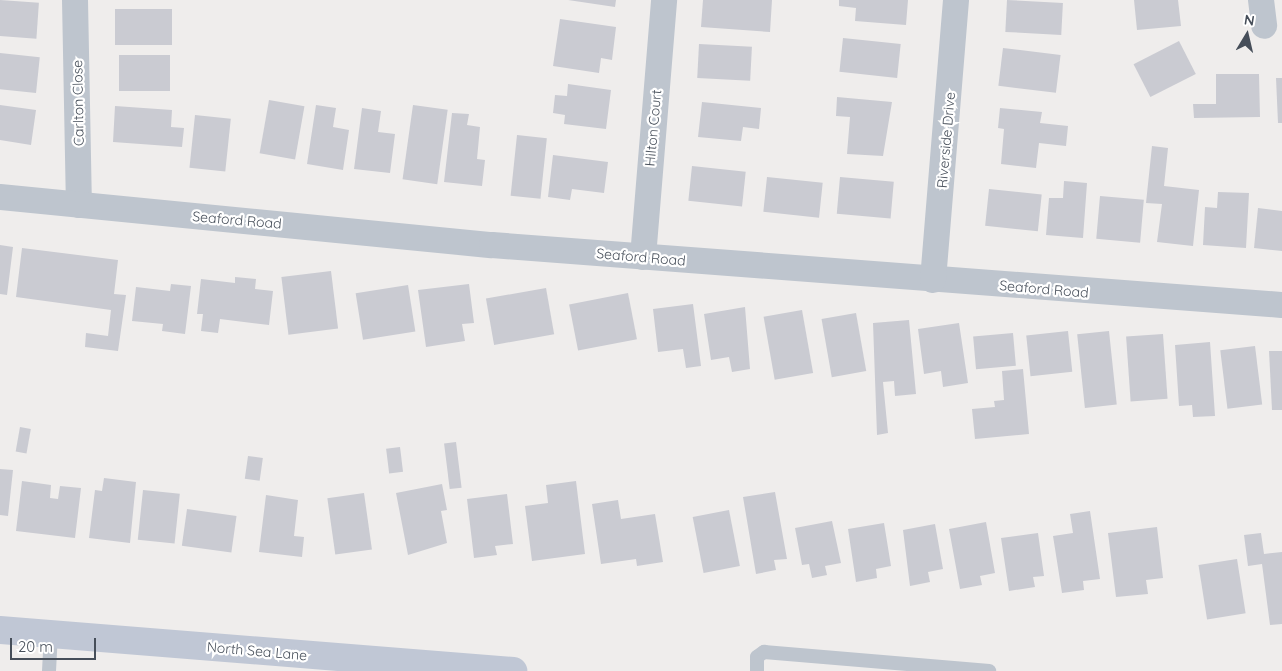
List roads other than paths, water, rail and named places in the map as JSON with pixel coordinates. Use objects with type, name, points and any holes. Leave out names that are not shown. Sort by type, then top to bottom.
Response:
[{"type":"street","name":"Carlton Close","points":[[75,0],[79,205]]},
{"type":"street","name":"Hilton Court","points":[[643,257],[664,0]]},
{"type":"street","name":"Riverside Drive","points":[[933,280],[956,0]]},
{"type":"street","points":[[1261,0],[1264,26]]},
{"type":"street","name":"Seaford Road","points":[[0,197],[643,257],[1282,305]]},
{"type":"street","name":"North Sea Lane","points":[[0,630],[513,671]]},
{"type":"lane","points":[[49,671],[51,634]]},
{"type":"lane","points":[[757,671],[757,657],[764,652],[989,671]]}]
